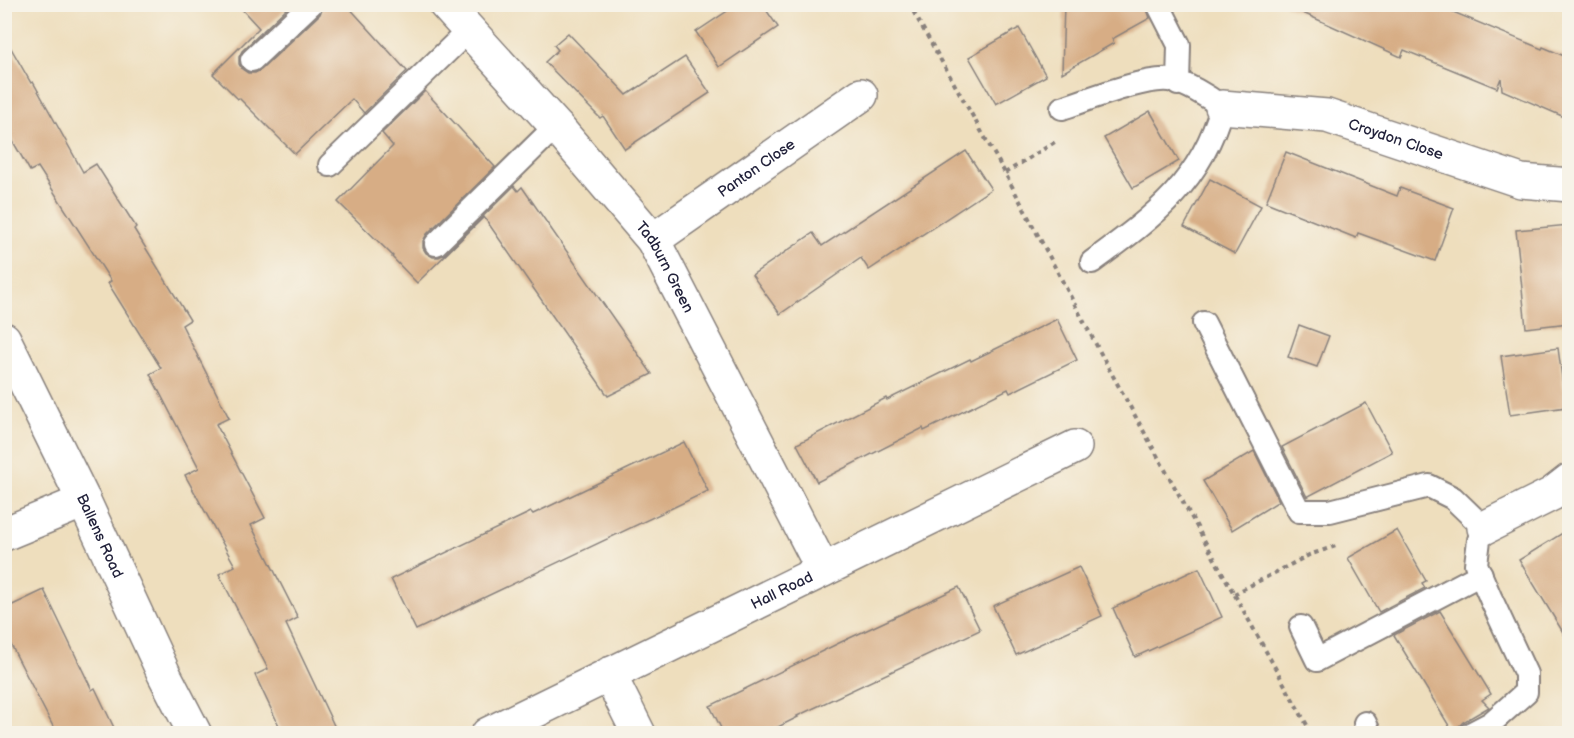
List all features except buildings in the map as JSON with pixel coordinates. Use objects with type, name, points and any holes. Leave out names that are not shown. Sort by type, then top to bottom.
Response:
[{"type":"street","name":"Tadburn Green","points":[[445,4],[556,126],[653,240],[823,570]]},
{"type":"street","name":"Panton Close","points":[[653,240],[861,95]]},
{"type":"street","name":"Croydon Close","points":[[1222,107],[1328,116],[1521,181],[1569,185]]},
{"type":"street","name":"Ballens Road","points":[[4,339],[195,734]]},
{"type":"street","name":"Hall Road","points":[[488,734],[1075,447]]},
{"type":"street","points":[[1484,528],[1552,494],[1569,480]]},
{"type":"street","points":[[4,534],[84,501]]},
{"type":"street","points":[[609,675],[639,734]]},
{"type":"lane","points":[[252,60],[311,4]]},
{"type":"lane","points":[[1158,4],[1179,45],[1178,84]]},
{"type":"lane","points":[[330,165],[468,31]]},
{"type":"lane","points":[[1062,108],[1139,83],[1169,80],[1206,94],[1222,107],[1216,129],[1202,158],[1178,192],[1130,234],[1092,262]]},
{"type":"lane","points":[[436,244],[556,126]]},
{"type":"lane","points":[[1204,323],[1299,512],[1330,511],[1429,486],[1453,498],[1484,528],[1479,540],[1476,564],[1526,674],[1526,692],[1491,723],[1470,734]]},
{"type":"lane","points":[[1301,627],[1317,660],[1481,574]]},
{"type":"path","points":[[909,4],[1005,172],[1108,367],[1312,734]]},
{"type":"path","points":[[1234,594],[1309,555],[1341,544]]}]
